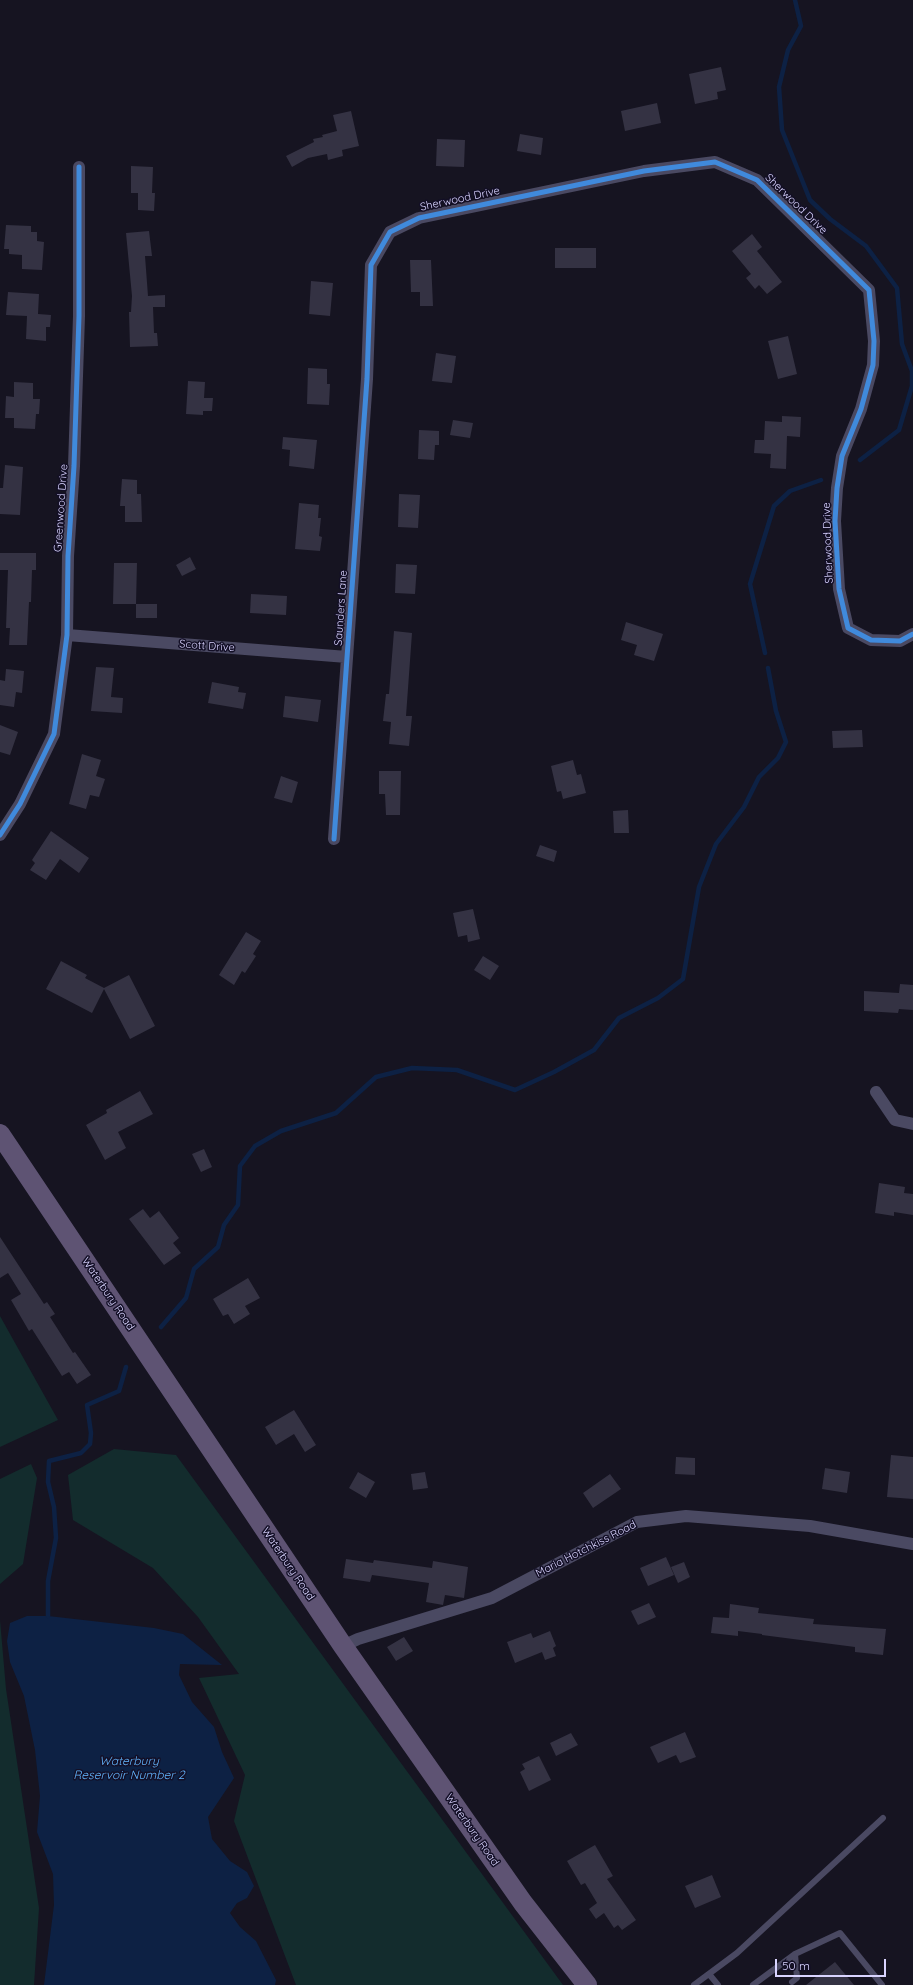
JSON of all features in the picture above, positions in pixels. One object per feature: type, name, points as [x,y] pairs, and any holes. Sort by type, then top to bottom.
[{"type":"main road","name":"Waterbury Road","points":[[0,1134],[343,1646],[523,1903],[587,1985]]},
{"type":"street","name":"Sherwood Drive","points":[[366,379],[371,264],[390,232],[419,218],[644,171],[715,162],[757,180],[869,290],[874,341],[873,365],[861,409],[842,456],[837,488],[835,521],[839,589],[848,628],[871,640],[900,641],[913,634]]},
{"type":"street","name":"Greenwood Drive","points":[[0,835],[20,804],[54,734],[67,636],[68,556],[75,458],[78,361],[80,240],[79,168]]},
{"type":"street","name":"Saunders Lane","points":[[334,840],[366,379]]},
{"type":"street","name":"Scott Drive","points":[[67,636],[347,657]]},
{"type":"street","points":[[876,1092],[895,1120],[913,1124]]},
{"type":"street","name":"Maria Hotchkiss Road","points":[[343,1646],[358,1639],[492,1598],[637,1522],[686,1516],[795,1525],[913,1544]]},
{"type":"lane","points":[[694,1985],[737,1953],[883,1818]]},
{"type":"lane","points":[[753,1985],[795,1954],[840,1933],[882,1985]]},
{"type":"lane","points":[[792,1982],[798,1978],[795,1954]]},
{"type":"lane","points":[[709,1974],[718,1985]]},
{"type":"green space","points":[[0,1316],[58,1420],[0,1447]]},
{"type":"green space","points":[[114,1449],[176,1455],[563,1985],[296,1985],[234,1821],[245,1775],[199,1678],[239,1674],[198,1617],[153,1568],[73,1520],[68,1475]]},
{"type":"green space","points":[[31,1464],[37,1478],[23,1564],[0,1584],[0,1479]]},
{"type":"green space","points":[[0,1620],[6,1689],[39,1908],[34,1985],[0,1985]]},
{"type":"water","name":"Waterbury Reservoir Number 2","points":[[27,1616],[48,1616],[154,1628],[183,1634],[222,1665],[180,1664],[179,1675],[192,1702],[214,1727],[222,1752],[234,1778],[208,1817],[212,1839],[230,1861],[247,1872],[254,1886],[247,1898],[237,1903],[230,1913],[240,1927],[256,1941],[276,1980],[275,1985],[44,1985],[54,1905],[53,1874],[37,1832],[40,1796],[35,1750],[24,1696],[10,1662],[7,1641],[10,1623]]},
{"type":"building","points":[[721,67],[726,90],[717,92],[718,99],[695,104],[689,74]]},
{"type":"building","points":[[657,103],[661,123],[625,131],[621,111]]},
{"type":"building","points":[[351,111],[359,146],[342,150],[343,156],[328,160],[327,154],[308,158],[292,167],[286,156],[314,142],[313,139],[323,137],[322,135],[337,131],[333,115]]},
{"type":"building","points":[[520,134],[543,138],[541,155],[517,151]]},
{"type":"building","points":[[437,139],[465,140],[464,167],[436,166]]},
{"type":"building","points":[[131,166],[153,167],[152,193],[155,193],[154,211],[138,210],[138,193],[131,193]]},
{"type":"building","points":[[6,225],[31,226],[31,232],[37,232],[37,241],[44,242],[42,270],[22,269],[22,255],[9,254],[9,249],[4,249]]},
{"type":"building","points":[[149,231],[152,256],[145,256],[148,296],[165,295],[165,307],[153,307],[154,333],[157,333],[158,346],[130,347],[129,312],[131,312],[132,296],[126,233]]},
{"type":"building","points":[[752,234],[762,247],[757,251],[782,282],[767,294],[759,285],[755,289],[746,278],[751,274],[732,251]]},
{"type":"building","points":[[555,248],[596,248],[596,268],[555,268]]},
{"type":"building","points":[[410,260],[431,260],[433,306],[420,306],[420,292],[411,292]]},
{"type":"building","points":[[311,281],[333,283],[330,316],[309,314]]},
{"type":"building","points":[[8,292],[39,294],[38,314],[51,315],[50,327],[46,327],[46,341],[26,339],[27,316],[6,315]]},
{"type":"building","points":[[788,336],[797,374],[778,379],[768,341]]},
{"type":"building","points":[[436,353],[456,356],[452,383],[432,381]]},
{"type":"building","points":[[308,368],[327,369],[327,384],[330,384],[329,405],[307,404]]},
{"type":"building","points":[[188,381],[205,382],[204,398],[213,398],[212,411],[203,411],[203,415],[186,414]]},
{"type":"building","points":[[14,382],[33,383],[33,399],[40,399],[39,414],[36,414],[35,429],[14,428],[14,418],[5,418],[6,396],[14,397]]},
{"type":"building","points":[[782,416],[801,417],[800,437],[787,436],[786,469],[770,468],[771,454],[754,453],[755,440],[764,440],[765,421],[782,422]]},
{"type":"building","points":[[453,420],[473,423],[470,438],[450,435]]},
{"type":"building","points":[[419,430],[439,431],[439,445],[435,445],[434,460],[418,459]]},
{"type":"building","points":[[283,437],[317,440],[314,469],[289,466],[290,450],[282,449]]},
{"type":"building","points":[[5,465],[23,467],[20,515],[0,514],[0,488],[3,488]]},
{"type":"building","points":[[122,479],[137,480],[137,494],[141,494],[142,522],[125,522],[125,506],[120,506]]},
{"type":"building","points":[[399,494],[420,495],[418,528],[398,527]]},
{"type":"building","points":[[299,503],[319,505],[318,518],[321,518],[319,536],[322,537],[320,551],[295,549]]},
{"type":"building","points":[[0,553],[36,553],[36,570],[32,570],[27,645],[9,645],[10,628],[6,628],[8,570],[0,570]]},
{"type":"building","points":[[190,557],[196,569],[182,576],[176,565]]},
{"type":"building","points":[[114,563],[137,563],[136,604],[113,604]]},
{"type":"building","points":[[396,564],[417,565],[415,594],[395,593]]},
{"type":"building","points":[[251,594],[287,596],[286,615],[250,613]]},
{"type":"building","points":[[136,604],[157,604],[157,618],[136,618]]},
{"type":"building","points":[[626,622],[663,634],[654,661],[634,655],[637,645],[621,640]]},
{"type":"building","points":[[394,631],[412,633],[406,716],[412,716],[409,746],[389,744],[391,722],[383,721],[386,694],[389,694]]},
{"type":"building","points":[[96,667],[114,668],[111,697],[123,698],[122,713],[91,711]]},
{"type":"building","points":[[6,669],[24,671],[22,693],[16,692],[14,707],[0,705],[0,680],[5,681]]},
{"type":"building","points":[[212,682],[239,687],[238,692],[246,693],[243,709],[208,703]]},
{"type":"building","points":[[285,696],[321,700],[318,722],[283,717]]},
{"type":"building","points":[[0,725],[18,732],[10,755],[0,752]]},
{"type":"building","points":[[862,730],[863,747],[833,748],[832,731]]},
{"type":"building","points":[[82,754],[101,760],[96,776],[105,779],[99,797],[90,795],[86,809],[69,804]]},
{"type":"building","points":[[573,760],[577,775],[581,774],[586,793],[563,799],[561,791],[557,792],[551,766]]},
{"type":"building","points":[[379,771],[401,771],[400,815],[386,815],[385,794],[379,794]]},
{"type":"building","points":[[281,776],[298,782],[292,803],[274,798]]},
{"type":"building","points":[[628,810],[629,833],[614,833],[613,811]]},
{"type":"building","points":[[51,831],[89,858],[79,873],[60,859],[46,880],[30,870],[35,863],[32,860]]},
{"type":"building","points":[[540,845],[557,851],[554,862],[536,856]]},
{"type":"building","points":[[473,909],[480,939],[468,942],[467,935],[458,937],[453,913]]},
{"type":"building","points":[[246,932],[261,941],[253,954],[256,956],[245,973],[242,971],[234,985],[219,975]]},
{"type":"building","points":[[483,956],[499,966],[490,980],[474,970]]},
{"type":"building","points":[[61,961],[87,975],[85,978],[104,988],[129,975],[155,1026],[130,1039],[104,989],[92,1013],[46,989]]},
{"type":"building","points":[[900,984],[913,985],[913,1010],[899,1009],[898,1013],[864,1011],[864,991],[899,993]]},
{"type":"building","points":[[140,1091],[153,1114],[118,1132],[126,1148],[105,1160],[86,1125],[107,1113],[106,1110]]},
{"type":"building","points":[[204,1149],[212,1167],[201,1172],[192,1154]]},
{"type":"building","points":[[879,1183],[905,1187],[904,1193],[913,1194],[913,1215],[894,1212],[894,1216],[875,1213]]},
{"type":"building","points":[[143,1209],[150,1218],[159,1211],[179,1238],[173,1243],[181,1253],[164,1265],[129,1219]]},
{"type":"building","points":[[0,1237],[44,1304],[47,1302],[55,1314],[50,1317],[73,1353],[75,1352],[91,1375],[77,1384],[69,1372],[62,1376],[32,1329],[29,1331],[11,1300],[21,1294],[8,1273],[0,1278]]},
{"type":"building","points":[[248,1278],[260,1298],[245,1306],[250,1314],[234,1324],[228,1314],[223,1316],[213,1299]]},
{"type":"building","points":[[294,1410],[316,1445],[305,1452],[294,1434],[276,1445],[265,1427]]},
{"type":"building","points":[[891,1455],[913,1457],[913,1499],[887,1497]]},
{"type":"building","points":[[676,1457],[695,1458],[695,1475],[675,1474]]},
{"type":"building","points":[[825,1468],[850,1472],[847,1493],[822,1489]]},
{"type":"building","points":[[358,1472],[375,1482],[366,1498],[349,1488]]},
{"type":"building","points":[[425,1472],[428,1488],[413,1490],[411,1474]]},
{"type":"building","points":[[610,1474],[621,1489],[593,1508],[583,1493]]},
{"type":"building","points":[[666,1557],[674,1575],[648,1586],[640,1568]]},
{"type":"building","points":[[346,1559],[373,1563],[374,1560],[432,1568],[433,1561],[468,1567],[464,1598],[445,1595],[443,1605],[426,1602],[429,1583],[372,1575],[370,1582],[343,1578]]},
{"type":"building","points":[[684,1562],[690,1577],[678,1583],[671,1567]]},
{"type":"building","points":[[649,1603],[656,1617],[638,1625],[631,1611]]},
{"type":"building","points":[[730,1604],[759,1608],[758,1613],[814,1619],[813,1624],[886,1629],[883,1655],[855,1652],[855,1647],[762,1634],[738,1631],[738,1636],[711,1633],[713,1617],[729,1618]]},
{"type":"building","points":[[550,1631],[556,1646],[553,1648],[556,1656],[545,1660],[542,1652],[515,1663],[507,1642],[531,1633],[533,1638]]},
{"type":"building","points":[[404,1637],[413,1651],[396,1661],[387,1647]]},
{"type":"building","points":[[685,1732],[696,1757],[680,1763],[676,1755],[658,1763],[650,1747]]},
{"type":"building","points":[[571,1733],[578,1745],[556,1756],[550,1743]]},
{"type":"building","points":[[539,1756],[551,1780],[529,1791],[520,1772],[525,1769],[522,1764]]},
{"type":"building","points":[[595,1845],[613,1876],[607,1879],[636,1920],[622,1930],[618,1925],[614,1928],[604,1913],[596,1919],[589,1909],[597,1903],[585,1883],[581,1885],[567,1861]]},
{"type":"building","points":[[712,1875],[721,1897],[695,1908],[685,1886]]},
{"type":"building","points":[[835,1962],[854,1985],[806,1985]]},
{"type":"waterway","points":[[795,0],[801,26],[788,50],[779,87],[782,130],[810,200],[830,219],[866,246],[897,288],[902,344],[912,371],[912,386],[899,430],[860,460]]},
{"type":"waterway","points":[[765,653],[750,584],[774,506],[790,491],[821,480]]},
{"type":"waterway","points":[[161,1327],[186,1298],[194,1269],[218,1247],[224,1225],[238,1205],[240,1166],[255,1146],[281,1131],[336,1113],[376,1077],[412,1068],[457,1070],[515,1090],[554,1072],[594,1050],[619,1018],[658,998],[683,979],[699,887],[716,844],[744,807],[759,777],[778,758],[786,742],[776,711],[768,668]]},
{"type":"waterway","points":[[48,1616],[48,1581],[56,1538],[54,1507],[48,1482],[49,1461],[81,1453],[90,1444],[91,1433],[87,1405],[119,1391],[126,1367]]},
{"type":"cycle path","points":[[334,839],[367,379],[371,265],[390,232],[419,218],[644,171],[715,162],[757,180],[869,290],[874,341],[873,365],[861,409],[842,456],[837,488],[835,521],[839,589],[848,628],[871,640],[900,641],[913,634]]},
{"type":"cycle path","points":[[0,835],[20,804],[54,734],[67,635],[68,556],[74,466],[79,316],[79,167]]}]
